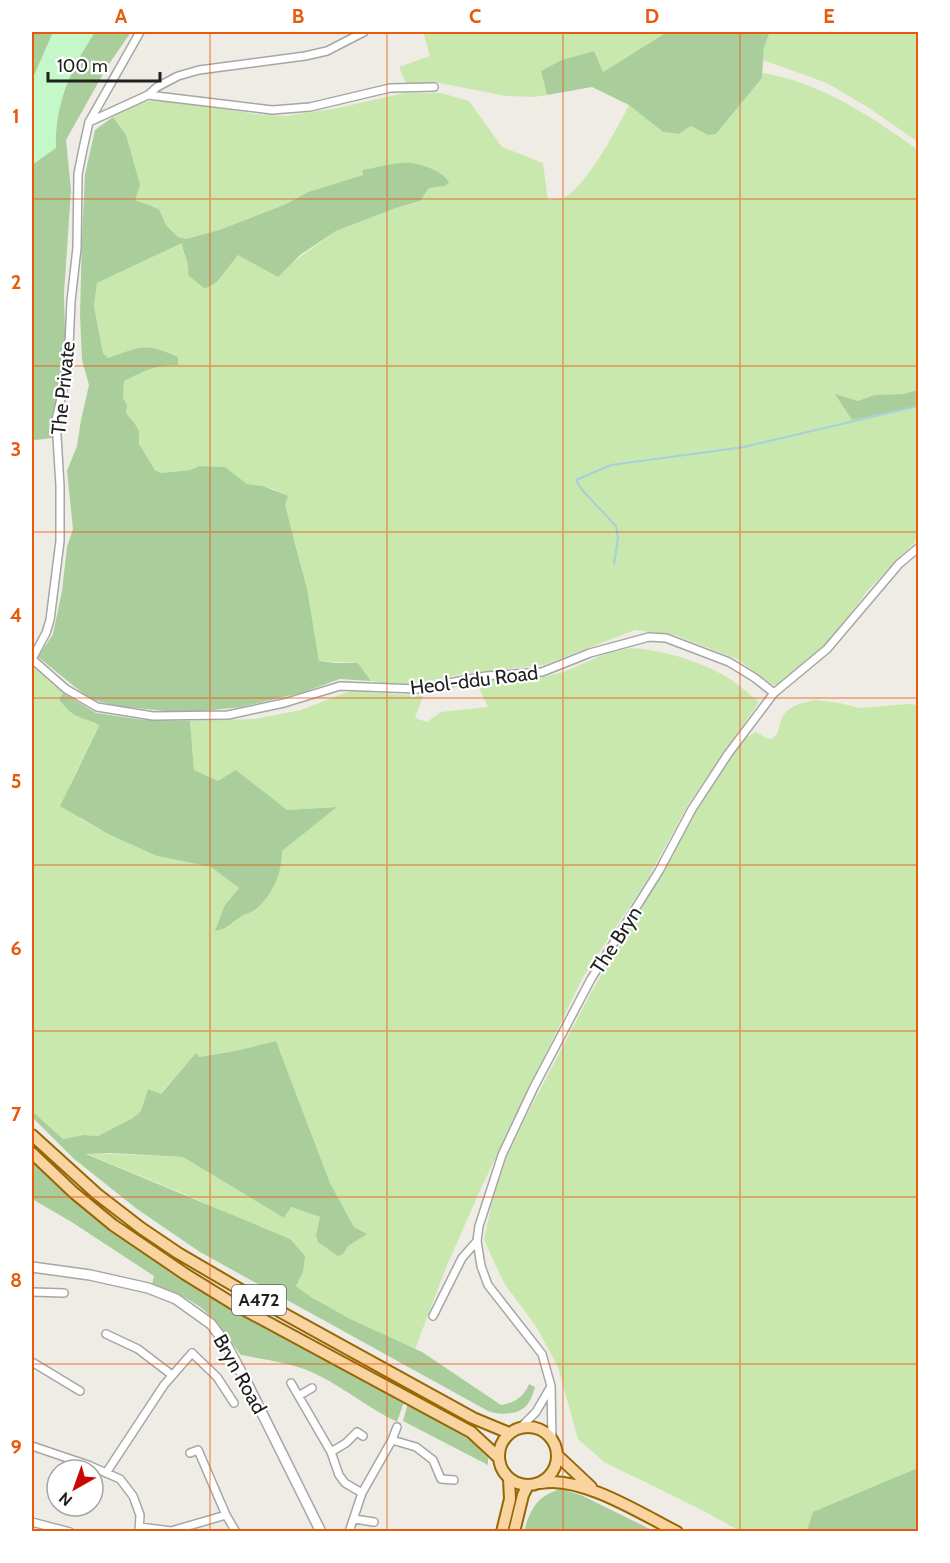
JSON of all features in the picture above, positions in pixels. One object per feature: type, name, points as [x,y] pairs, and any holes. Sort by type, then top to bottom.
[{"type":"main road","name":"A472","points":[[32,1135],[97,1194],[178,1253],[473,1418],[509,1433]]},
{"type":"main road","name":"A472","points":[[32,1154],[73,1192],[150,1252],[242,1308],[471,1432],[498,1457]]},
{"type":"main road","points":[[598,1493],[558,1456],[552,1438],[538,1428],[521,1427],[509,1433],[503,1440],[498,1457],[504,1473],[518,1484],[554,1480],[566,1482],[598,1493],[677,1532]]},
{"type":"main road","points":[[514,1532],[523,1495],[533,1484],[552,1473],[558,1456]]},
{"type":"main road","points":[[502,1532],[510,1498],[509,1479]]},
{"type":"street","name":"The Private","points":[[32,659],[46,633],[50,620],[60,541],[60,486],[56,420],[68,368],[71,302],[77,248],[78,174],[89,122],[140,32]]},
{"type":"street","points":[[89,122],[148,95],[157,87],[178,76],[199,70],[327,51],[365,32]]},
{"type":"street","points":[[148,95],[272,110],[310,107],[390,88],[434,87]]},
{"type":"street","name":"The Bryn","points":[[552,1438],[551,1386],[542,1354],[488,1285],[481,1266],[477,1241],[484,1206],[502,1155],[534,1087],[591,979],[659,871],[692,809],[728,754],[774,693],[827,649],[899,564],[918,548]]},
{"type":"street","name":"Heol-ddu Road","points":[[32,659],[66,689],[97,707],[153,716],[228,715],[284,703],[340,686],[417,689],[486,676],[542,672],[590,653],[649,637],[666,638],[729,662],[774,693]]},
{"type":"street","points":[[433,1316],[462,1258],[477,1241]]},
{"type":"street","name":"Bryn Road","points":[[32,1267],[90,1275],[148,1288],[176,1299],[211,1324],[232,1354],[321,1532]]},
{"type":"street","points":[[32,1292],[64,1293]]},
{"type":"street","points":[[106,1334],[138,1349],[172,1375]]},
{"type":"street","points":[[106,1473],[172,1375],[192,1353],[217,1377],[234,1403]]},
{"type":"street","points":[[32,1362],[80,1391]]},
{"type":"street","points":[[291,1383],[331,1452],[339,1475],[345,1483],[362,1493]]},
{"type":"street","points":[[521,1427],[536,1412],[551,1386]]},
{"type":"street","points":[[300,1395],[312,1388]]},
{"type":"street","points":[[349,1532],[362,1493],[397,1427]]},
{"type":"street","points":[[331,1452],[346,1443],[357,1432],[363,1436]]},
{"type":"street","points":[[392,1440],[416,1447],[433,1460],[441,1479],[454,1480]]},
{"type":"street","points":[[32,1446],[88,1465],[120,1479],[133,1496],[140,1515],[139,1529],[171,1531],[226,1515]]},
{"type":"street","points":[[190,1453],[198,1450],[226,1515],[236,1532]]},
{"type":"street","points":[[354,1519],[374,1522]]},
{"type":"street","points":[[32,1522],[70,1532]]},
{"type":"green space","points":[[32,32],[60,32],[32,87]]},
{"type":"green space","points":[[53,32],[95,32],[66,87],[58,116],[56,148],[32,165],[32,80]]},
{"type":"green space","points":[[69,32],[131,32],[107,67],[66,140],[71,190],[64,294],[66,367],[52,438],[36,440],[32,439],[32,137]]},
{"type":"green space","points":[[423,32],[667,32],[603,72],[600,68],[541,71],[547,95],[534,97],[506,96],[434,82],[406,84],[399,67],[430,56]]},
{"type":"green space","points":[[667,32],[770,32],[764,47],[762,78],[716,134],[708,135],[691,126],[679,134],[663,132],[629,105],[592,87],[547,95],[541,71],[562,60],[594,51],[603,72]]},
{"type":"green space","points":[[770,32],[918,32],[918,142],[869,108],[827,83],[763,60],[764,47]]},
{"type":"green space","points":[[763,73],[805,84],[845,102],[918,150],[918,390],[903,394],[874,395],[858,401],[836,395],[872,417],[918,406],[918,539],[869,589],[827,644],[779,685],[772,685],[737,659],[675,635],[635,630],[544,665],[462,674],[416,684],[397,685],[371,681],[358,663],[319,661],[299,557],[287,516],[276,490],[247,484],[224,467],[199,466],[190,470],[161,473],[155,470],[139,444],[139,431],[126,413],[123,398],[124,381],[156,367],[178,365],[178,357],[158,349],[143,347],[108,358],[103,353],[94,306],[97,283],[182,243],[190,267],[205,289],[217,282],[238,255],[289,265],[336,231],[396,208],[419,202],[429,188],[444,186],[362,170],[363,175],[308,192],[286,204],[219,230],[186,239],[178,237],[166,225],[159,209],[134,200],[131,157],[126,135],[113,117],[126,109],[148,101],[176,101],[256,114],[286,116],[338,108],[404,93],[441,93],[469,101],[502,147],[543,163],[548,200],[563,198],[581,183],[600,156],[629,105],[663,132],[679,134],[691,126],[708,135],[716,134],[762,78]]},
{"type":"green space","points":[[113,117],[126,135],[140,185],[135,200],[159,209],[166,225],[178,237],[186,239],[219,230],[286,204],[308,192],[363,175],[362,170],[411,163],[438,172],[449,183],[429,188],[420,201],[336,231],[300,255],[278,277],[238,255],[217,282],[205,289],[188,275],[182,243],[97,283],[94,306],[103,353],[108,358],[143,347],[158,349],[178,357],[178,365],[156,367],[124,381],[123,398],[127,405],[126,413],[139,431],[139,444],[155,470],[161,473],[190,470],[199,466],[225,467],[247,484],[263,486],[288,496],[285,505],[307,589],[319,661],[358,663],[371,681],[340,679],[301,693],[241,707],[203,711],[165,711],[117,706],[90,699],[38,657],[53,634],[62,591],[67,547],[73,529],[67,471],[77,446],[89,385],[82,360],[80,315],[85,174],[95,130]]},
{"type":"green space","points":[[918,390],[918,406],[852,420],[835,394],[858,401],[874,395],[903,394]]},
{"type":"green space","points":[[631,648],[667,654],[703,665],[729,679],[759,702],[689,803],[647,880],[583,977],[483,1184],[447,1265],[415,1349],[339,1313],[296,1286],[303,1272],[249,1223],[85,1153],[183,1157],[284,1218],[291,1207],[320,1217],[316,1235],[348,1246],[366,1234],[354,1227],[330,1183],[276,1041],[198,1057],[197,1053],[160,1094],[148,1089],[141,1112],[98,1136],[84,1135],[63,1139],[32,1111],[32,666],[63,693],[59,700],[77,716],[86,718],[99,726],[70,784],[81,819],[157,856],[211,867],[239,888],[225,905],[227,928],[255,909],[268,895],[282,851],[336,807],[287,810],[241,774],[218,781],[194,770],[190,721],[255,719],[301,710],[350,691],[423,696],[415,718],[427,722],[441,712],[488,707],[476,682],[542,677],[564,672],[607,653]]},
{"type":"green space","points":[[63,693],[96,713],[144,720],[190,721],[194,770],[218,781],[236,770],[287,810],[337,807],[282,851],[275,883],[262,903],[226,927],[215,931],[225,905],[239,888],[211,867],[157,856],[108,834],[60,806],[99,726],[73,714],[59,700]]},
{"type":"green space","points":[[815,700],[859,708],[918,705],[918,1531],[814,1513],[807,1531],[740,1531],[604,1462],[578,1439],[558,1367],[537,1328],[504,1283],[484,1240],[491,1206],[507,1156],[593,989],[648,897],[687,825],[743,739],[756,732],[772,739],[788,710],[796,705]]},
{"type":"green space","points":[[276,1041],[330,1183],[354,1227],[367,1234],[348,1246],[343,1254],[338,1256],[318,1242],[316,1235],[320,1217],[291,1207],[284,1218],[183,1157],[86,1154],[290,1239],[305,1256],[303,1272],[296,1286],[350,1319],[422,1352],[501,1405],[518,1399],[529,1384],[535,1387],[530,1400],[521,1410],[504,1414],[488,1411],[200,1252],[137,1209],[73,1158],[32,1117],[32,1111],[63,1139],[84,1135],[98,1136],[133,1118],[141,1111],[148,1089],[161,1094],[196,1053],[199,1057]]},
{"type":"green space","points":[[32,1161],[100,1221],[175,1275],[404,1402],[397,1422],[309,1371],[285,1363],[241,1355],[204,1310],[183,1296],[152,1284],[154,1276],[32,1199]]},
{"type":"green space","points":[[408,1403],[470,1440],[488,1458],[488,1465],[403,1421]]},
{"type":"green space","points":[[918,1468],[918,1531],[807,1531],[813,1512]]},
{"type":"green space","points":[[561,1489],[581,1495],[654,1531],[524,1531],[536,1504],[546,1495]]},
{"type":"waterway","points":[[614,564],[618,538],[616,526],[582,490],[576,480],[611,465],[744,447],[918,406]]}]
